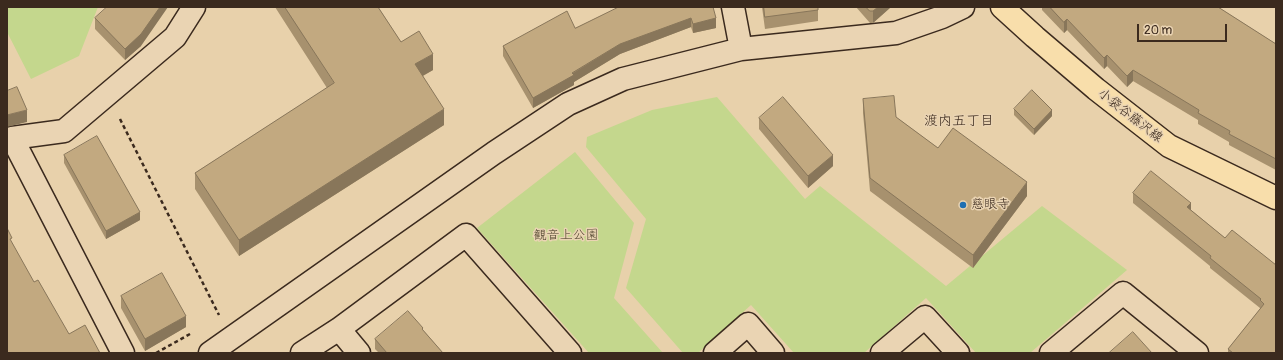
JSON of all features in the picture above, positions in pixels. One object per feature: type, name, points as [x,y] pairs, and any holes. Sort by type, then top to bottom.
[{"type":"main road","name":"小袋谷藤沢線","points":[[1002,7],[1096,89],[1169,146],[1276,198]]},
{"type":"street","points":[[123,353],[9,140],[64,131],[175,37],[194,7]]},
{"type":"street","points":[[733,7],[741,49]]},
{"type":"street","points":[[210,353],[494,153],[568,104],[623,79],[741,49],[896,33],[942,17],[963,7]]},
{"type":"street","points":[[302,353],[339,329],[466,235],[570,353]]},
{"type":"street","points":[[1051,353],[1123,293],[1197,353]]},
{"type":"street","points":[[882,353],[925,317],[958,353]]},
{"type":"street","points":[[716,353],[748,324],[774,353]]},
{"type":"street","points":[[339,329],[359,353]]},
{"type":"path","points":[[108,95],[220,317]]},
{"type":"path","points":[[156,353],[194,332]]},
{"type":"green space","points":[[7,7],[98,7],[79,56],[31,79],[7,32]]},
{"type":"green space","points":[[717,97],[805,199],[820,186],[946,286],[1042,206],[1127,270],[1030,353],[976,353],[926,298],[864,353],[794,353],[751,305],[698,353],[683,353],[626,288],[646,219],[586,147],[587,137],[652,110]]},
{"type":"green space","name":"観音上公園","points":[[575,152],[634,223],[614,298],[663,353],[589,353],[477,228]]},
{"type":"building","points":[[107,7],[160,7],[141,34],[125,49],[95,18]]},
{"type":"building","points":[[285,7],[378,7],[401,42],[419,31],[433,54],[415,64],[444,109],[239,240],[195,173],[334,83]]},
{"type":"building","points":[[619,7],[713,7],[716,18],[693,24],[691,18],[620,44],[572,73],[574,75],[533,98],[503,46],[567,11],[575,28]]},
{"type":"building","points":[[764,7],[818,7],[818,10],[765,17]]},
{"type":"building","points":[[866,7],[878,7],[873,11],[870,11]]},
{"type":"building","points":[[1050,7],[1218,7],[1276,44],[1276,159],[1229,134],[1230,131],[1198,113],[1199,110],[1133,70],[1127,76],[1107,55],[1104,58],[1067,19],[1064,22]]},
{"type":"building","points":[[17,87],[27,110],[7,115],[7,91]]},
{"type":"building","points":[[1032,90],[1052,110],[1034,129],[1014,109]]},
{"type":"building","points":[[894,96],[896,117],[938,148],[953,128],[1027,182],[973,255],[870,178],[863,99]]},
{"type":"building","points":[[783,97],[833,155],[808,176],[759,118]]},
{"type":"building","points":[[97,136],[140,212],[106,231],[64,155]]},
{"type":"building","points":[[1151,171],[1191,203],[1187,207],[1225,238],[1232,230],[1276,265],[1276,353],[1233,353],[1228,349],[1264,304],[1260,300],[1261,299],[1210,258],[1211,256],[1133,193]]},
{"type":"building","points":[[7,228],[12,238],[10,239],[34,282],[38,280],[69,334],[85,325],[100,353],[7,353]]},
{"type":"building","points":[[162,273],[186,316],[145,339],[121,296]]},
{"type":"building","points":[[408,311],[443,353],[387,353],[375,339]]},
{"type":"building","points":[[1133,332],[1152,353],[1109,353]]},
{"type":"place","name":"慈眼寺","points":[[963,205]]},
{"type":"district","name":"渡内五丁目","points":[[959,121]]}]
